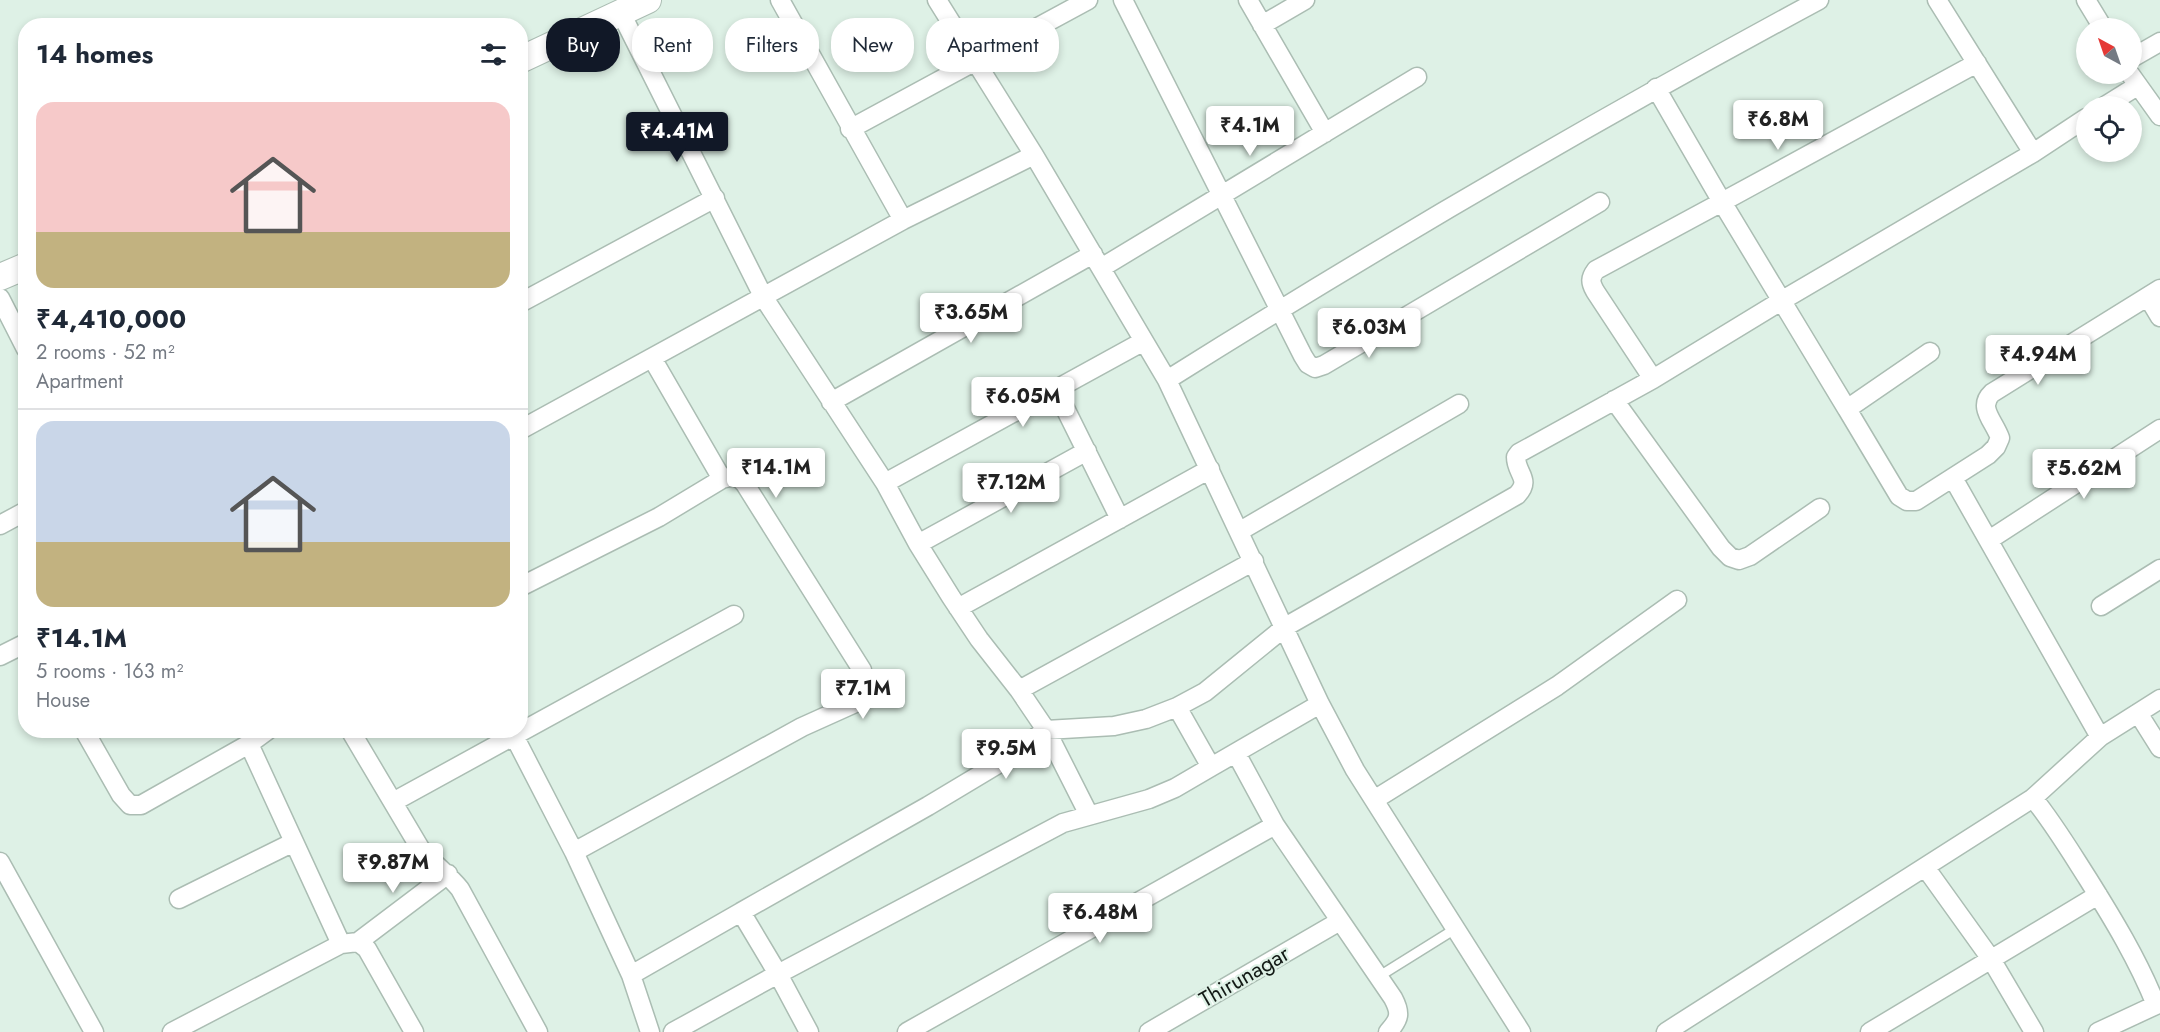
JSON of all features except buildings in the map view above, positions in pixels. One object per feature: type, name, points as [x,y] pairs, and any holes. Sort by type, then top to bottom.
[{"type":"main road","points":[[528,56],[648,0]]},
{"type":"main road","points":[[0,277],[18,269]]},
{"type":"street","points":[[780,0],[850,129],[903,220]]},
{"type":"street","points":[[937,0],[948,18]]},
{"type":"street","points":[[1055,18],[1088,0]]},
{"type":"street","points":[[1123,0],[1303,356],[1308,364],[1315,368],[1324,365],[1600,202]]},
{"type":"street","points":[[1248,0],[1325,133]]},
{"type":"street","points":[[1262,25],[1305,0]]},
{"type":"street","points":[[1167,380],[1280,308],[1793,6],[1819,0]]},
{"type":"street","points":[[1937,0],[2033,153]]},
{"type":"street","points":[[2086,0],[2097,18]]},
{"type":"street","points":[[621,13],[764,298],[885,483],[918,544],[958,608],[1046,730],[1089,815]]},
{"type":"street","points":[[2142,52],[2160,42]]},
{"type":"street","points":[[1653,379],[1595,291],[1591,277],[1596,270],[1977,63]]},
{"type":"street","points":[[850,129],[955,72]]},
{"type":"street","points":[[982,72],[1034,155],[1167,380],[1320,704],[1355,770],[1521,1032]]},
{"type":"street","points":[[831,402],[1222,195],[1417,78]]},
{"type":"street","points":[[2116,96],[2130,84]]},
{"type":"street","points":[[2137,84],[2160,116]]},
{"type":"street","points":[[1656,88],[1899,496],[1907,501],[1916,501],[1988,455],[1996,447],[2000,438],[1985,406],[1986,399],[1992,393],[2154,293],[2160,317]]},
{"type":"street","points":[[631,975],[937,800],[1003,761],[1046,730],[1114,726],[1146,719],[1177,707],[1205,692],[1285,627],[1517,495],[1523,488],[1524,479],[1516,464],[1516,457],[1520,453],[1653,379],[2033,153],[2076,125]]},
{"type":"street","points":[[528,426],[903,220],[1034,155]]},
{"type":"street","points":[[528,299],[715,198]]},
{"type":"street","points":[[0,298],[18,333]]},
{"type":"street","points":[[885,483],[1144,342]]},
{"type":"street","points":[[1847,409],[1930,352]]},
{"type":"street","points":[[652,358],[722,479]]},
{"type":"street","points":[[1056,390],[1120,519]]},
{"type":"street","points":[[1614,400],[1721,548],[1730,557],[1739,560],[1750,556],[1820,508]]},
{"type":"street","points":[[1240,531],[1458,404]]},
{"type":"street","points":[[1989,540],[2160,429]]},
{"type":"street","points":[[918,544],[1087,452]]},
{"type":"street","points":[[958,608],[1210,469]]},
{"type":"street","points":[[528,583],[659,517],[722,479],[733,476],[741,478],[862,670],[862,700],[802,727],[574,852]]},
{"type":"street","points":[[1953,478],[2100,737]]},
{"type":"street","points":[[0,525],[18,515]]},
{"type":"street","points":[[1019,690],[1254,561]]},
{"type":"street","points":[[2101,606],[2160,569]]},
{"type":"street","points":[[1374,800],[1557,686],[1677,600]]},
{"type":"street","points":[[528,725],[734,615]]},
{"type":"street","points":[[0,656],[18,647]]},
{"type":"street","points":[[1665,1032],[2033,798],[2100,737],[2160,699]]},
{"type":"street","points":[[673,1032],[1064,823],[1149,799],[1175,788],[1320,704]]},
{"type":"street","points":[[1177,707],[1211,767]]},
{"type":"street","points":[[2138,713],[2160,748]]},
{"type":"street","points":[[89,738],[130,805],[141,805],[257,738]]},
{"type":"street","points":[[355,738],[420,848],[428,858],[448,874],[476,914],[538,1032]]},
{"type":"street","points":[[393,802],[505,738]]},
{"type":"street","points":[[514,738],[574,852],[631,975],[650,1032]]},
{"type":"street","points":[[249,744],[294,842],[350,943],[367,949],[407,1030]]},
{"type":"street","points":[[1236,753],[1275,825],[1399,1010],[1398,1021],[1388,1032]]},
{"type":"street","points":[[2033,798],[2051,821],[2098,895],[2133,954],[2158,1004],[2098,1032]]},
{"type":"street","points":[[907,1032],[1275,825]]},
{"type":"street","points":[[179,899],[294,842]]},
{"type":"street","points":[[0,862],[93,1032]]},
{"type":"street","points":[[1925,867],[1991,959],[2034,1032]]},
{"type":"street","points":[[172,1032],[350,943],[448,874]]},
{"type":"street","points":[[1870,1032],[2098,895]]},
{"type":"street","points":[[741,912],[809,1032]]},
{"type":"street","name":"Thirunagar","points":[[1149,1032],[1340,921]]},
{"type":"lane","points":[[1378,977],[1455,929]]}]
